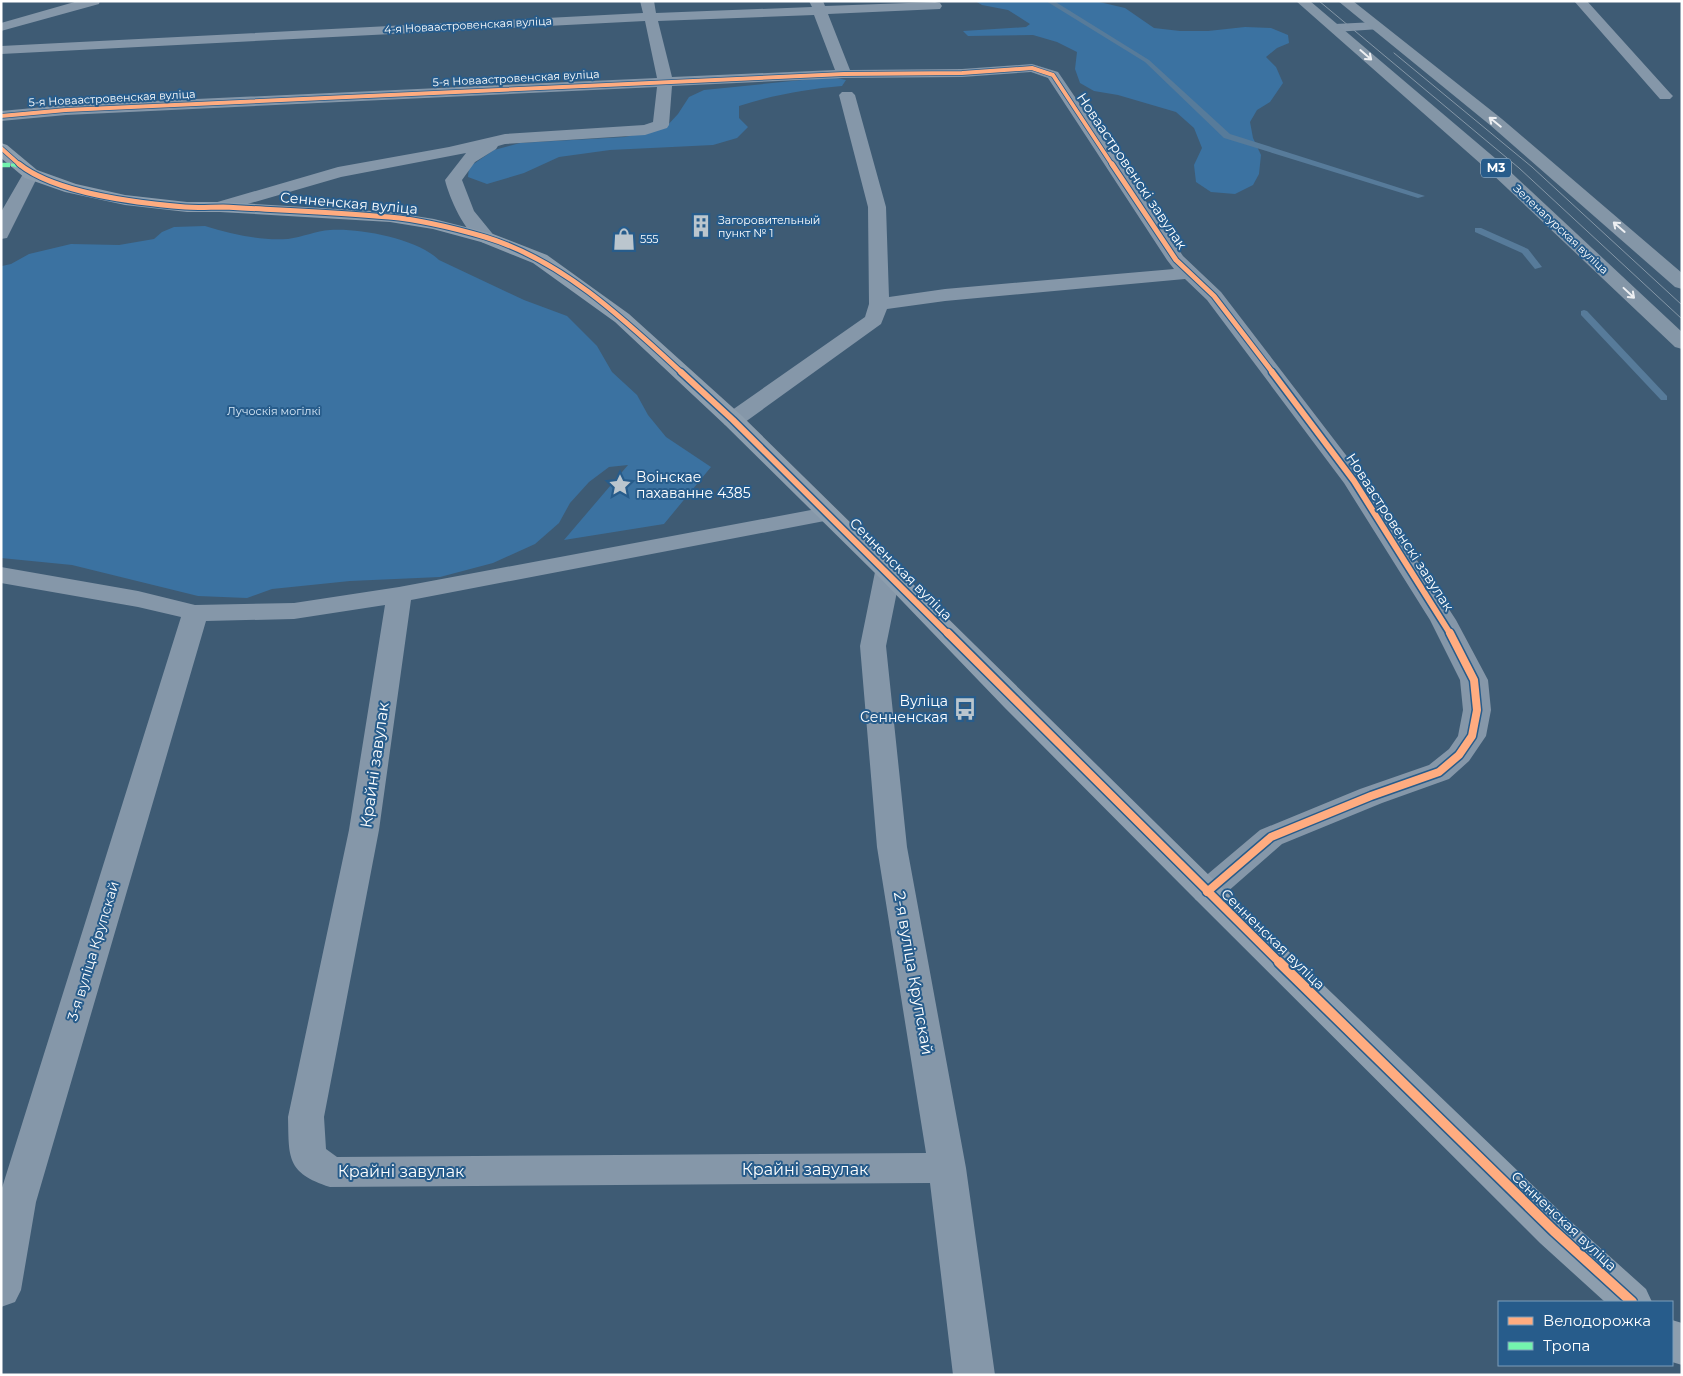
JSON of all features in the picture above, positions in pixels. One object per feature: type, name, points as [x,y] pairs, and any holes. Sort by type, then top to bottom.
[{"type":"main road","name":"Зеленагурская вуліца","points":[[1302,1],[1496,168],[1682,343]]},
{"type":"main road","name":"М3","points":[[1344,1],[1542,161],[1682,282]]},
{"type":"street","points":[[1,27],[94,1]]},
{"type":"street","points":[[1580,1],[1665,96]]},
{"type":"street","points":[[818,5],[844,74]]},
{"type":"street","name":"4-я Новаастровенская вуліца","points":[[1,50],[648,9],[818,5],[935,6]]},
{"type":"street","points":[[220,207],[338,172],[449,152],[505,139],[645,130],[661,125],[665,82],[648,9]]},
{"type":"street","points":[[1335,28],[1374,26]]},
{"type":"street","name":"5-я Новаастровенская вуліца","points":[[1,116],[66,110],[665,82],[844,74],[962,73],[1032,68]]},
{"type":"street","name":"Новаастровенскі завулак","points":[[1032,68],[1053,75],[1176,260],[1214,296],[1354,481],[1443,620],[1474,680],[1477,710],[1472,736],[1459,755],[1439,772],[1372,796],[1271,837],[1207,892]]},
{"type":"street","points":[[733,420],[874,320],[879,304],[878,207],[847,95]]},
{"type":"street","points":[[487,238],[463,209],[453,180],[469,158],[505,139]]},
{"type":"street","name":"Сенненская вуліца","points":[[1,148],[31,174],[71,188],[125,200],[187,207],[220,207],[390,217],[434,224],[487,238],[540,259],[622,318],[733,420],[888,572],[1014,701],[1207,892],[1554,1231],[1631,1301]]},
{"type":"street","points":[[1,234],[11,210],[31,174]]},
{"type":"street","points":[[879,304],[945,295],[1189,272]]},
{"type":"street","points":[[1,575],[138,599],[196,613],[294,611],[398,595],[827,514]]},
{"type":"street","name":"2-я вуліца Крупскай","points":[[888,572],[873,646],[891,838],[947,1168],[974,1375]]},
{"type":"street","name":"Крайні завулак","points":[[398,595],[364,830],[306,1117],[308,1156],[330,1172],[947,1168]]},
{"type":"street","name":"3-я вуліца Крупскай","points":[[1,1290],[17,1202],[196,613]]},
{"type":"green space","points":[[975,1],[1095,1],[1125,8],[1154,28],[1180,31],[1208,31],[1245,27],[1271,28],[1288,35],[1289,43],[1277,48],[1266,57],[1276,67],[1283,83],[1270,102],[1257,110],[1250,122],[1253,138],[1261,155],[1259,174],[1253,185],[1235,194],[1211,192],[1196,182],[1194,165],[1202,148],[1194,128],[1176,112],[1118,95],[1094,91],[1080,83],[1075,69],[1077,52],[1057,42],[1033,35],[968,36],[963,31],[1026,27],[1030,24],[1008,10],[982,5]]},
{"type":"green space","points":[[832,77],[846,80],[842,86],[790,93],[739,106],[739,118],[748,127],[737,138],[713,145],[610,150],[559,157],[524,173],[487,184],[468,177],[469,167],[494,150],[520,143],[625,137],[665,128],[678,114],[689,97],[704,90]]},
{"type":"green space","name":"Лучоскія могілкі","points":[[205,226],[235,234],[267,239],[288,239],[330,230],[357,231],[388,236],[417,246],[439,260],[524,300],[567,316],[597,346],[612,372],[637,395],[648,415],[666,437],[711,467],[664,524],[564,540],[628,465],[609,467],[589,482],[570,503],[559,523],[535,544],[493,563],[440,577],[350,581],[272,589],[247,598],[198,596],[72,565],[1,558],[2,266],[11,264],[29,254],[71,244],[119,245],[154,239],[162,232],[174,227]]},
{"type":"waterway","points":[[1049,1],[1147,61],[1227,136],[1421,196]]},
{"type":"waterway","points":[[1478,230],[1525,251],[1538,267]]},
{"type":"waterway","points":[[1584,313],[1664,398]]},
{"type":"tram line","points":[[1319,1],[1519,168],[1682,319]]},
{"type":"tram line","points":[[1394,53],[1532,167],[1682,305]]},
{"type":"marked path","points":[[1,165],[20,165]]},
{"type":"cycle path","points":[[1,116],[66,110],[844,74],[962,73],[1032,68],[1053,75],[1176,260],[1214,296],[1354,481],[1443,620],[1474,680],[1477,710],[1472,736],[1459,755],[1439,772],[1371,796],[1271,837],[1207,892]]},
{"type":"cycle path","points":[[1,148],[31,174],[71,188],[125,200],[187,207],[220,207],[390,217],[434,224],[487,238],[540,259],[622,318],[733,420],[888,572],[1014,701],[1207,892],[1554,1231],[1631,1301]]},
{"type":"place","name":"Загоровительный пункт № 1","points":[[701,226]]},
{"type":"place","name":"555","points":[[624,239]]},
{"type":"place","name":"Воінскае пахаванне 4385","points":[[620,485]]},
{"type":"place","name":"Вуліца Сенненская","points":[[965,709]]}]
